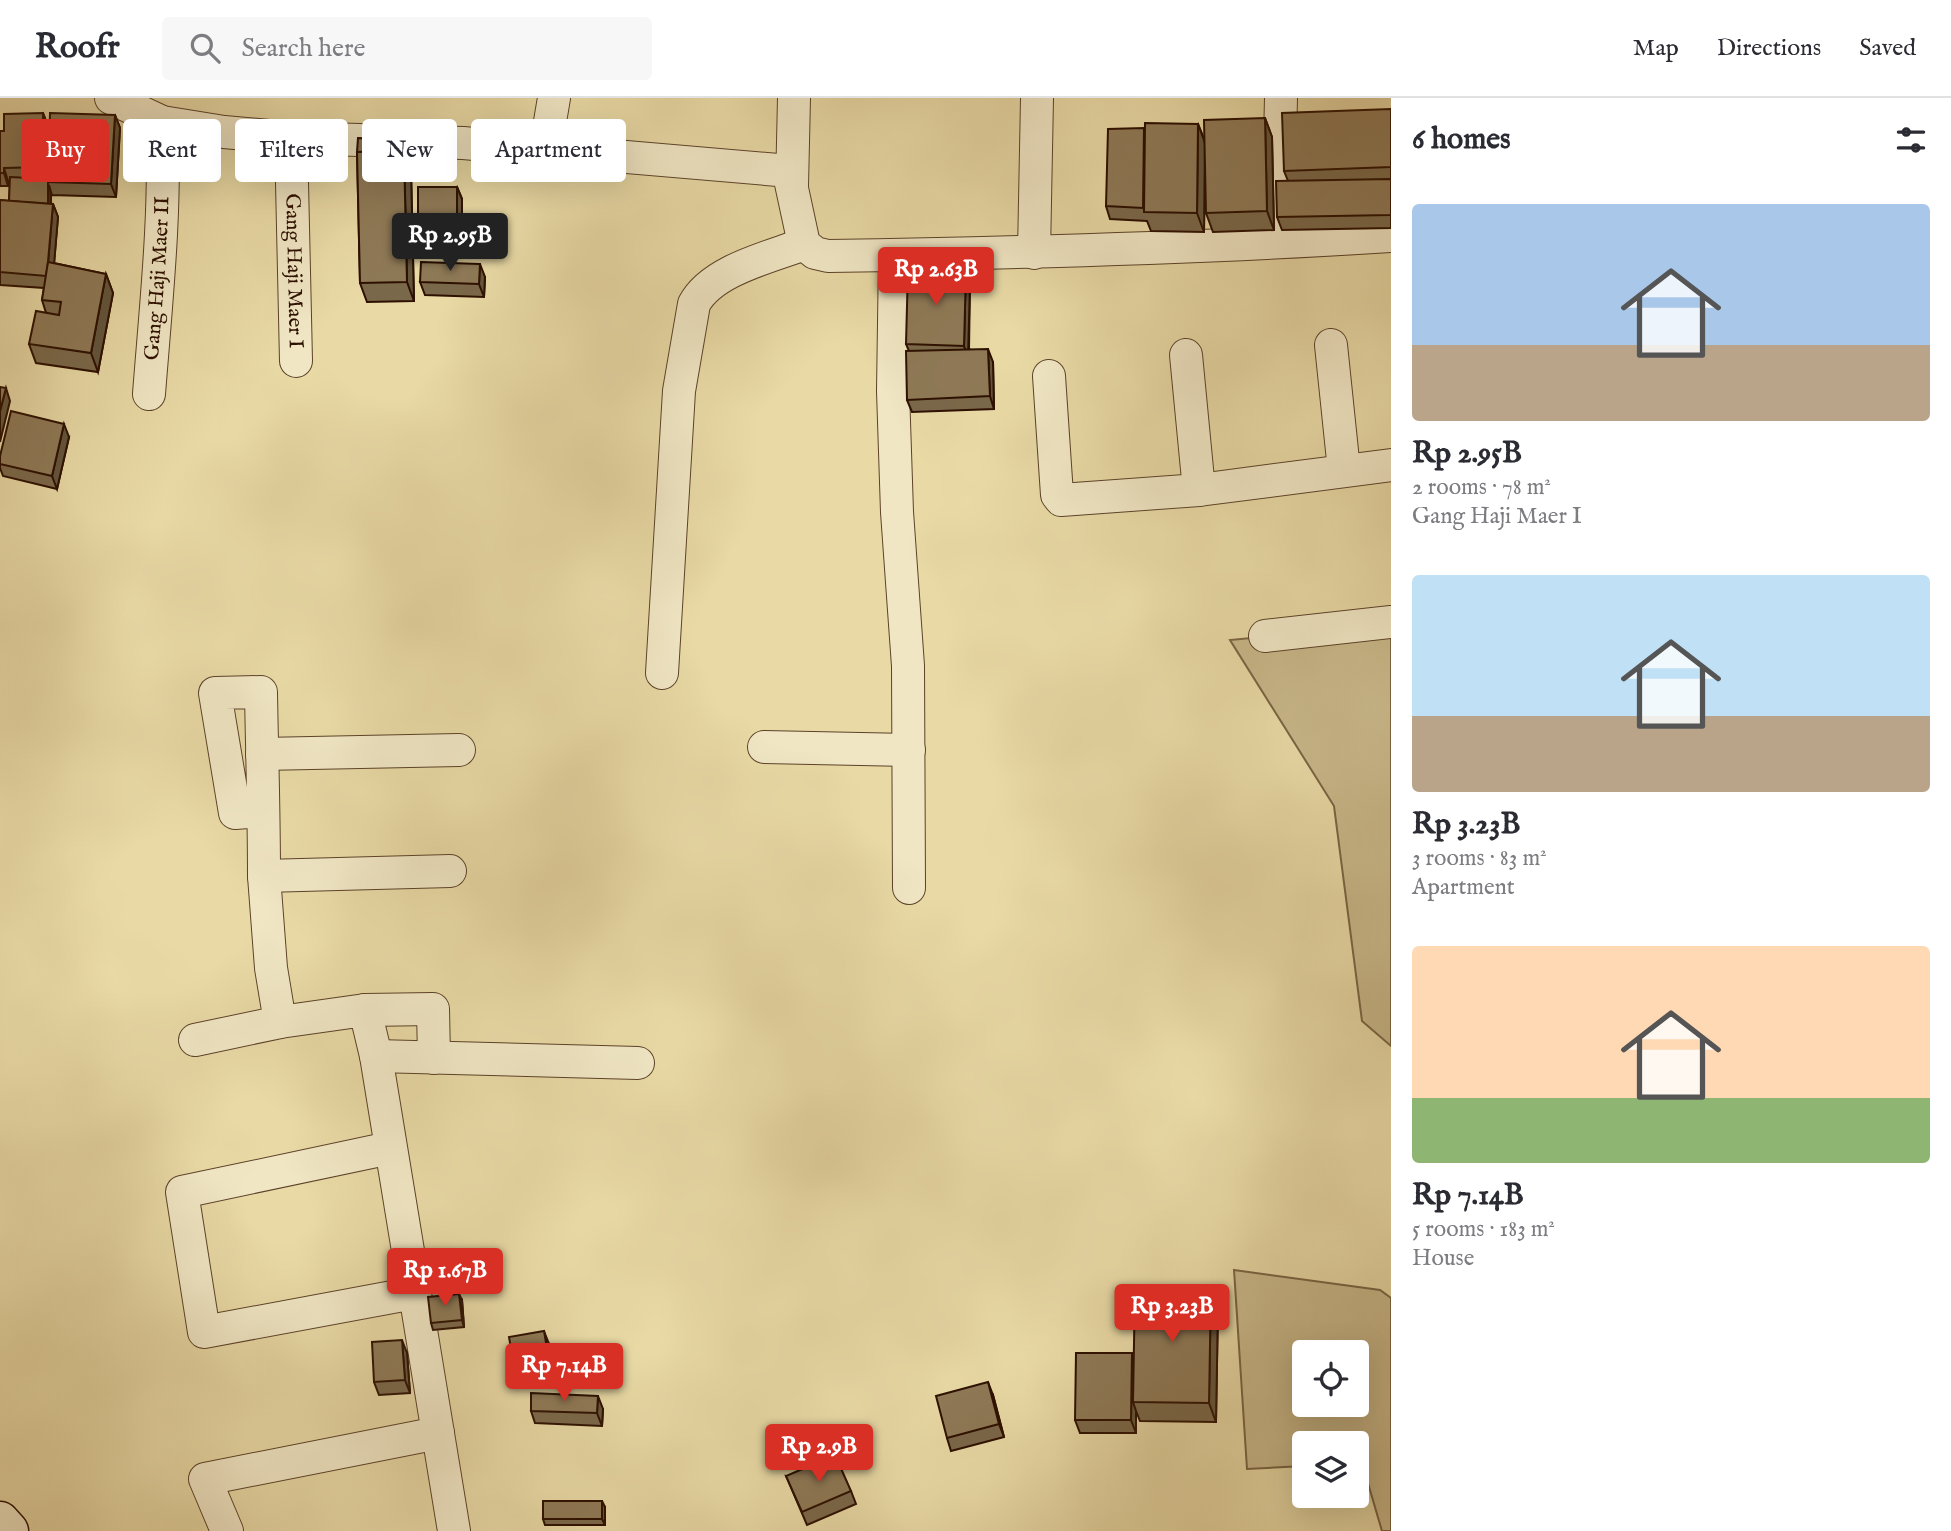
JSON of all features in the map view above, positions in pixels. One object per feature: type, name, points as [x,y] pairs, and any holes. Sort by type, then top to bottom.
[{"type":"main road","points":[[0,1521],[9,1531]]},
{"type":"street","points":[[111,98],[156,119]]},
{"type":"street","points":[[550,119],[554,98]]},
{"type":"street","points":[[792,186],[794,98]]},
{"type":"street","points":[[1034,253],[1037,98]]},
{"type":"street","points":[[1277,243],[1281,98]]},
{"type":"street","points":[[348,140],[471,144]]},
{"type":"street","points":[[626,158],[784,172],[792,186],[804,244],[809,250],[828,256],[1034,253],[1391,236]]},
{"type":"street","name":"Gang Haji Maer II","points":[[149,394],[164,182]]},
{"type":"street","name":"Gang Haji Maer I","points":[[292,182],[296,361]]},
{"type":"street","points":[[662,673],[679,391],[694,304],[699,294],[729,273],[804,244]]},
{"type":"street","points":[[895,255],[892,391],[908,666],[909,888]]},
{"type":"street","points":[[1331,345],[1344,470]]},
{"type":"street","points":[[1186,355],[1199,490]]},
{"type":"street","points":[[1049,376],[1057,495],[1061,500],[1199,490],[1391,465]]},
{"type":"street","points":[[1265,635],[1391,622]]},
{"type":"street","points":[[263,811],[235,813],[215,693],[261,692],[263,811],[264,876],[271,968],[280,1022]]},
{"type":"street","points":[[764,747],[909,750]]},
{"type":"street","points":[[262,754],[459,750]]},
{"type":"street","points":[[264,876],[450,871]]},
{"type":"street","points":[[195,1040],[280,1022],[365,1010],[433,1009],[434,1058]]},
{"type":"street","points":[[365,1010],[376,1056],[454,1531]]},
{"type":"street","points":[[376,1056],[638,1063]]},
{"type":"street","points":[[390,1148],[182,1192],[204,1332],[414,1293]]},
{"type":"street","points":[[228,1531],[205,1479],[438,1433]]},
{"type":"shaded area","points":[[1391,625],[1391,1046],[1362,1021],[1334,806],[1230,640]]},
{"type":"shaded area","points":[[1234,1270],[1380,1290],[1391,1298],[1391,1531],[1382,1531],[1369,1487],[1369,1431],[1292,1431],[1292,1467],[1247,1469]]},
{"type":"building","points":[[1391,109],[1391,167],[1284,171],[1282,113]]},
{"type":"building","points":[[43,113],[43,119],[21,119],[21,168],[4,168],[4,173],[0,173],[0,131],[4,131],[4,114]]},
{"type":"building","points":[[50,113],[115,115],[111,184],[48,182],[109,182],[109,119],[50,119]]},
{"type":"building","points":[[1265,118],[1267,211],[1206,213],[1204,120]]},
{"type":"building","points":[[1145,123],[1198,124],[1197,213],[1144,212]]},
{"type":"building","points":[[1144,128],[1143,208],[1106,206],[1108,129]]},
{"type":"building","points":[[358,138],[362,138],[362,152],[357,152]]},
{"type":"building","points":[[357,152],[362,152],[362,182],[405,182],[407,282],[360,283]]},
{"type":"building","points":[[10,177],[21,178],[21,182],[48,182],[48,204],[9,201]]},
{"type":"building","points":[[1391,179],[1391,215],[1277,217],[1276,181]]},
{"type":"building","points":[[418,187],[457,187],[457,243],[418,243]]},
{"type":"building","points":[[0,200],[53,204],[46,276],[0,272]]},
{"type":"building","points":[[48,262],[106,274],[91,353],[29,344],[36,311],[59,315],[61,302],[42,300]]},
{"type":"building","points":[[421,262],[480,264],[479,284],[420,282]]},
{"type":"building","points":[[908,268],[966,270],[964,346],[906,344]]},
{"type":"building","points":[[988,349],[990,396],[907,400],[906,351]]},
{"type":"building","points":[[0,387],[6,388],[0,411]]},
{"type":"building","points":[[11,411],[64,424],[52,476],[0,464]]},
{"type":"building","points":[[1135,1286],[1211,1287],[1209,1403],[1133,1402]]},
{"type":"building","points":[[459,1294],[462,1320],[431,1323],[428,1297]]},
{"type":"building","points":[[544,1331],[550,1366],[515,1372],[509,1337]]},
{"type":"building","points":[[402,1340],[405,1380],[374,1382],[372,1342]]},
{"type":"building","points":[[1076,1353],[1132,1353],[1131,1420],[1075,1420]]},
{"type":"building","points":[[988,1382],[999,1424],[947,1438],[936,1396]]},
{"type":"building","points":[[531,1393],[598,1396],[597,1413],[531,1411]]},
{"type":"building","points":[[835,1455],[851,1491],[802,1512],[786,1476]]},
{"type":"building","points":[[543,1501],[602,1501],[602,1519],[543,1519]]}]
